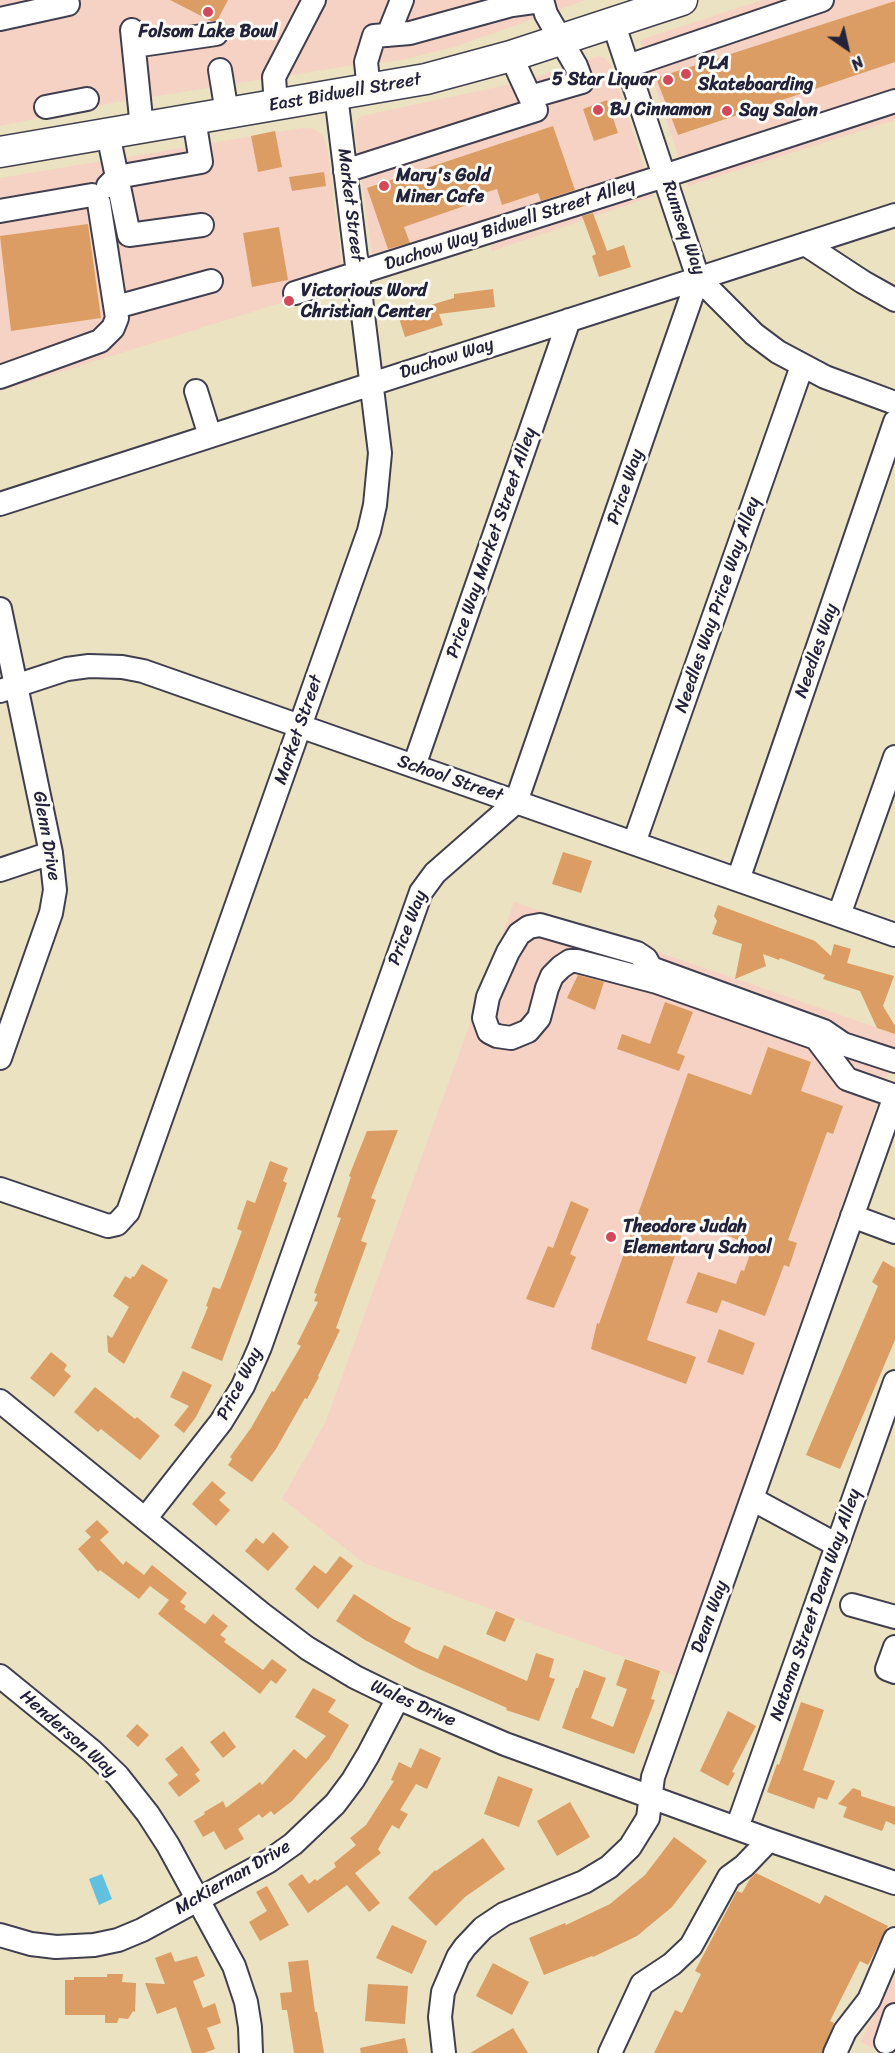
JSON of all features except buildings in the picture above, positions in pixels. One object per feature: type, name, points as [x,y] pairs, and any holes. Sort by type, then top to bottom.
[{"type":"main road","name":"East Bidwell Street","points":[[0,152],[436,77],[511,56],[682,0]]},
{"type":"street","points":[[276,105],[274,77],[314,0]]},
{"type":"street","points":[[388,35],[402,0]]},
{"type":"street","points":[[369,90],[366,62],[374,36],[410,33],[512,5],[542,0],[546,14],[576,66],[582,82],[530,97]]},
{"type":"street","points":[[628,66],[822,0]]},
{"type":"street","points":[[0,19],[26,7],[68,4]]},
{"type":"street","name":"Rumsey Way","points":[[613,22],[698,278],[754,334],[802,366],[895,403]]},
{"type":"street","points":[[142,128],[133,38],[216,34]]},
{"type":"street","points":[[345,171],[536,110],[511,56]]},
{"type":"street","points":[[220,70],[227,114]]},
{"type":"street","name":"Market Street","points":[[0,1189],[108,1226],[117,1224],[125,1216],[369,531],[375,505],[380,453],[336,95]]},
{"type":"street","name":"Duchow Way Bidwell Street Alley","points":[[295,292],[895,101]]},
{"type":"street","points":[[66,103],[70,141]]},
{"type":"street","points":[[96,198],[117,177],[201,162],[194,119]]},
{"type":"street","points":[[108,134],[129,235],[202,225]]},
{"type":"street","points":[[0,211],[92,195],[96,198],[99,202],[117,318],[113,328],[100,341],[0,377]]},
{"type":"street","name":"Duchow Way","points":[[0,504],[895,215]]},
{"type":"street","points":[[805,244],[895,300]]},
{"type":"street","name":"Price Way","points":[[145,1519],[221,1422],[243,1386],[260,1347],[421,892],[435,873],[516,802],[698,278]]},
{"type":"street","points":[[116,307],[211,281]]},
{"type":"street","name":"Price Way Market Street Alley","points":[[414,766],[569,320]]},
{"type":"street","name":"Needles Way Price Way Alley","points":[[634,843],[802,366]]},
{"type":"street","points":[[196,391],[210,436]]},
{"type":"street","name":"Needles Way","points":[[738,880],[895,422]]},
{"type":"street","name":"Glenn Drive","points":[[0,609],[8,688],[51,854],[55,878],[54,901],[0,1058]]},
{"type":"street","name":"School Street","points":[[8,688],[67,669],[89,666],[122,667],[143,671],[895,935]]},
{"type":"street","points":[[839,915],[895,757]]},
{"type":"street","points":[[0,870],[51,854]]},
{"type":"street","points":[[895,1061],[843,1044],[824,1030],[651,968],[646,959],[637,953],[540,925],[530,927],[519,934],[508,952],[488,997],[484,1018],[489,1032],[497,1036],[511,1038],[528,1032],[539,1018],[552,976],[570,961],[577,961],[657,982],[816,1038],[847,1079],[895,1096]]},
{"type":"street","name":"Dean Way","points":[[444,2053],[440,2024],[443,1992],[454,1965],[465,1947],[483,1928],[504,1914],[584,1882],[609,1867],[638,1835],[648,1818],[654,1773],[895,1096]]},
{"type":"street","points":[[852,1216],[895,1232]]},
{"type":"street","name":"Natoma Street Dean Way Alley","points":[[737,1828],[895,1382]]},
{"type":"street","name":"Wales Drive","points":[[0,1401],[262,1614],[307,1648],[355,1677],[505,1744],[895,1883]]},
{"type":"street","points":[[752,1499],[837,1545]]},
{"type":"street","points":[[852,1605],[895,1617]]},
{"type":"street","points":[[895,1647],[887,1669],[895,1672]]},
{"type":"street","name":"Henderson Way","points":[[0,1676],[92,1751],[117,1776],[148,1814],[234,1966],[243,1990],[250,2027],[251,2053]]},
{"type":"street","name":"McKiernan Drive","points":[[0,1935],[31,1944],[56,1947],[94,1945],[118,1940],[142,1930],[268,1861],[293,1844],[335,1804],[352,1780],[398,1698]]},
{"type":"street","points":[[610,2053],[642,1984],[672,1964],[691,1946],[729,1877],[744,1866],[769,1839]]},
{"type":"street","points":[[834,2053],[845,2031],[869,2000],[895,1938]]},
{"type":"street","points":[[886,2042],[895,2015]]},
{"type":"shaded area","points":[[0,0],[586,0],[457,46],[402,60],[348,66],[112,103],[0,126]]},
{"type":"shaded area","points":[[762,0],[895,0],[895,120],[688,186],[640,40]]},
{"type":"shaded area","points":[[598,56],[605,58],[611,65],[654,196],[492,251],[490,241],[375,275],[355,130],[361,116],[521,82]]},
{"type":"shaded area","points":[[302,128],[314,129],[323,136],[327,147],[344,283],[0,391],[0,178]]},
{"type":"shaded area","name":"Theodore Judah Elementary School","points":[[514,902],[895,1034],[895,1053],[676,1676],[364,1563],[282,1499],[326,1421]]},
{"type":"shaded area","points":[[895,1976],[895,2053],[883,2053],[860,2042]]},
{"type":"water","points":[[102,1874],[112,1899],[99,1905],[89,1879]]},
{"type":"place","name":"Folsom Lake Bowl","points":[[208,12]]},
{"type":"place","name":"PLA Skateboarding","points":[[686,74]]},
{"type":"place","name":"5 Star Liquor","points":[[668,80]]},
{"type":"place","name":"BJ Cinnamon","points":[[598,110]]},
{"type":"place","name":"Say Salon","points":[[727,111]]},
{"type":"place","name":"Mary's Gold Miner Cafe","points":[[384,186]]},
{"type":"place","name":"Victorious Word Christian Center","points":[[289,301]]},
{"type":"place","name":"Theodore Judah Elementary School","points":[[611,1237]]}]
